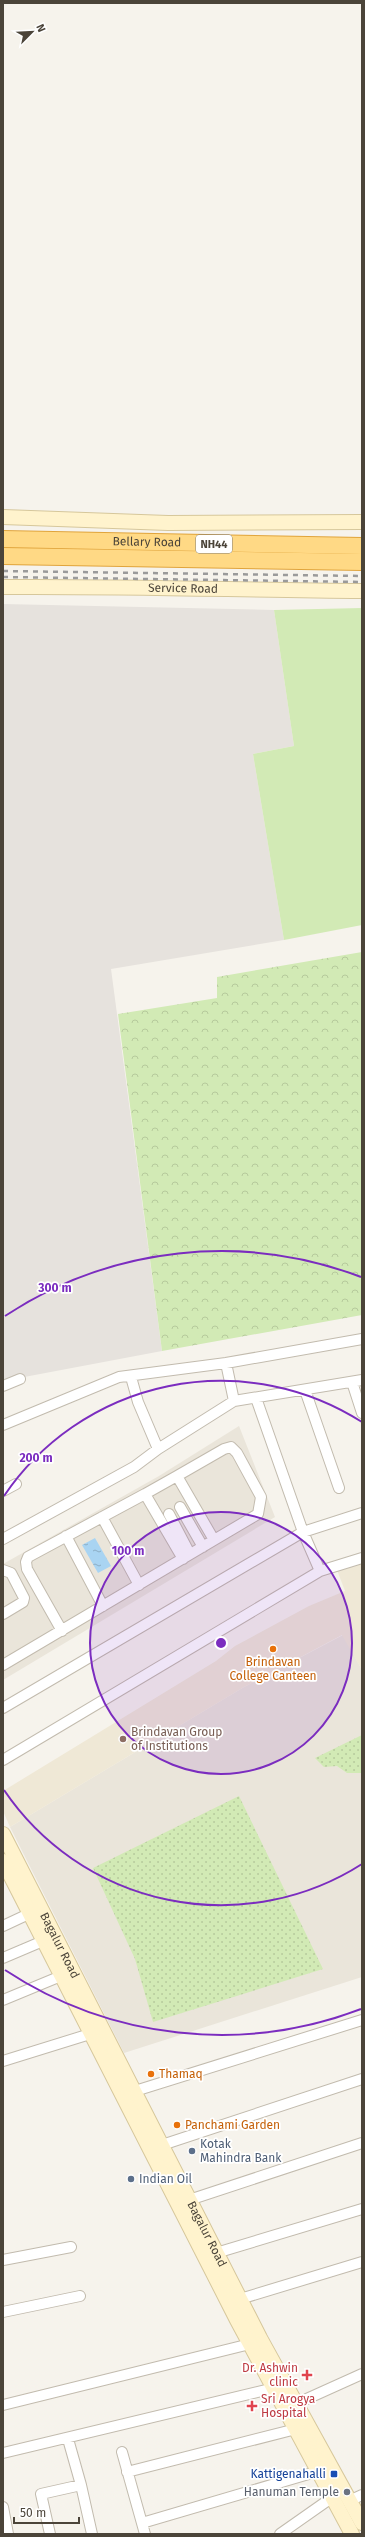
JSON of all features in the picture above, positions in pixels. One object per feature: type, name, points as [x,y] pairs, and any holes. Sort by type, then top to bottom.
[{"type":"highway","name":"Bellary Road","points":[[3,540],[362,546]]},
{"type":"highway","name":"Bellary Road","points":[[3,556],[362,562]]},
{"type":"main road","points":[[3,517],[168,523],[362,522]]},
{"type":"main road","name":"Service Road","points":[[3,587],[162,586],[255,590],[362,591]]},
{"type":"main road","name":"Bagalur Road","points":[[3,1834],[35,1911],[43,1941],[90,2034],[183,2202],[250,2344],[274,2388],[291,2406],[296,2429],[319,2471],[347,2496],[352,2534]]},
{"type":"main road","name":"Bagalur Road","points":[[3,1861],[35,1911],[135,2091],[162,2145],[183,2202],[216,2253],[240,2299],[291,2406],[362,2523]]},
{"type":"street","points":[[3,1425],[119,1378],[226,1364],[362,1339]]},
{"type":"street","points":[[226,1364],[234,1402]]},
{"type":"street","points":[[131,1377],[138,1402],[158,1449]]},
{"type":"street","points":[[3,1386],[20,1379]]},
{"type":"street","points":[[3,1539],[134,1467],[158,1449],[234,1402],[362,1380]]},
{"type":"street","points":[[352,1382],[362,1413]]},
{"type":"street","points":[[305,1390],[339,1488]]},
{"type":"street","points":[[256,1398],[303,1532],[320,1571]]},
{"type":"street","points":[[3,1666],[187,1557],[258,1514],[261,1507],[261,1497],[237,1453],[231,1447],[224,1449],[145,1494],[28,1557],[26,1562],[27,1569],[62,1631]]},
{"type":"street","points":[[176,1476],[214,1540]]},
{"type":"street","points":[[3,1490],[16,1484]]},
{"type":"street","points":[[145,1494],[187,1557]]},
{"type":"street","points":[[180,1507],[203,1547]]},
{"type":"street","points":[[3,1708],[303,1532],[362,1513]]},
{"type":"street","points":[[168,1514],[187,1557]]},
{"type":"street","points":[[102,1517],[139,1585]]},
{"type":"street","points":[[66,1536],[103,1606]]},
{"type":"street","points":[[3,1760],[320,1571],[362,1558]]},
{"type":"street","points":[[3,1570],[11,1573],[24,1598],[23,1602],[3,1614]]},
{"type":"street","points":[[3,1926],[35,1911]]},
{"type":"street","points":[[3,1958],[43,1941]]},
{"type":"street","points":[[3,2000],[61,1976]]},
{"type":"street","points":[[135,2091],[362,2020]]},
{"type":"street","points":[[3,2061],[90,2034]]},
{"type":"street","points":[[162,2145],[362,2079]]},
{"type":"street","points":[[183,2202],[362,2143]]},
{"type":"street","points":[[216,2253],[362,2209]]},
{"type":"street","points":[[3,2260],[71,2247]]},
{"type":"street","points":[[240,2299],[362,2262]]},
{"type":"street","points":[[3,2312],[80,2296]]},
{"type":"street","points":[[3,2405],[250,2344]]},
{"type":"street","points":[[291,2406],[362,2374]]},
{"type":"street","points":[[3,2453],[68,2439],[274,2388]]},
{"type":"street","points":[[127,2472],[296,2429]]},
{"type":"street","points":[[68,2439],[92,2534]]},
{"type":"street","points":[[122,2452],[145,2534]]},
{"type":"street","points":[[142,2523],[319,2471]]},
{"type":"street","points":[[50,2534],[41,2494],[80,2486]]},
{"type":"street","points":[[280,2534],[347,2496]]},
{"type":"street","points":[[3,2507],[8,2534]]},
{"type":"shaded area","points":[[3,604],[274,610],[294,746],[253,754],[284,940],[111,969],[162,1351],[3,1381]]},
{"type":"shaded area","points":[[239,1426],[275,1517],[3,1680],[3,1564],[159,1476]]},
{"type":"shaded area","name":"Brindavan Group of Institutions","points":[[362,1562],[362,1670],[342,1635],[244,1687],[10,1827],[3,1811],[3,1791],[216,1661],[235,1646],[309,1606],[345,1591],[337,1570]]},
{"type":"shaded area","points":[[343,1635],[362,1670],[362,1977],[124,2053],[10,1827],[244,1687]]},
{"type":"green space","points":[[362,608],[362,925],[284,940],[253,754],[294,746],[274,610]]},
{"type":"green space","points":[[362,952],[362,1315],[162,1351],[118,1014],[217,998],[217,977]]},
{"type":"green space","points":[[362,1735],[362,1773],[347,1773],[337,1766],[324,1767],[315,1758]]},
{"type":"green space","points":[[239,1796],[323,1969],[153,2022],[135,1959],[93,1868]]},
{"type":"water","points":[[95,1538],[111,1566],[98,1573],[82,1545]]},
{"type":"railway","points":[[3,571],[362,576]]},
{"type":"railway","points":[[3,577],[362,582]]},
{"type":"place","name":"Brindavan College Canteen","points":[[273,1649]]},
{"type":"place","name":"Brindavan Group of Institutions","points":[[123,1739]]},
{"type":"place","name":"Thamaq","points":[[151,2074]]},
{"type":"place","name":"Panchami Garden","points":[[177,2125]]},
{"type":"place","name":"Kotak Mahindra Bank","points":[[192,2151]]},
{"type":"place","name":"Indian Oil","points":[[131,2179]]},
{"type":"place","name":"Dr. Ashwin clinic","points":[[307,2375]]},
{"type":"place","name":"Sri Arogya Hospital","points":[[252,2406]]},
{"type":"place","name":"Kattigenahalli","points":[[334,2474]]},
{"type":"place","name":"Hanuman Temple","points":[[347,2492]]}]
